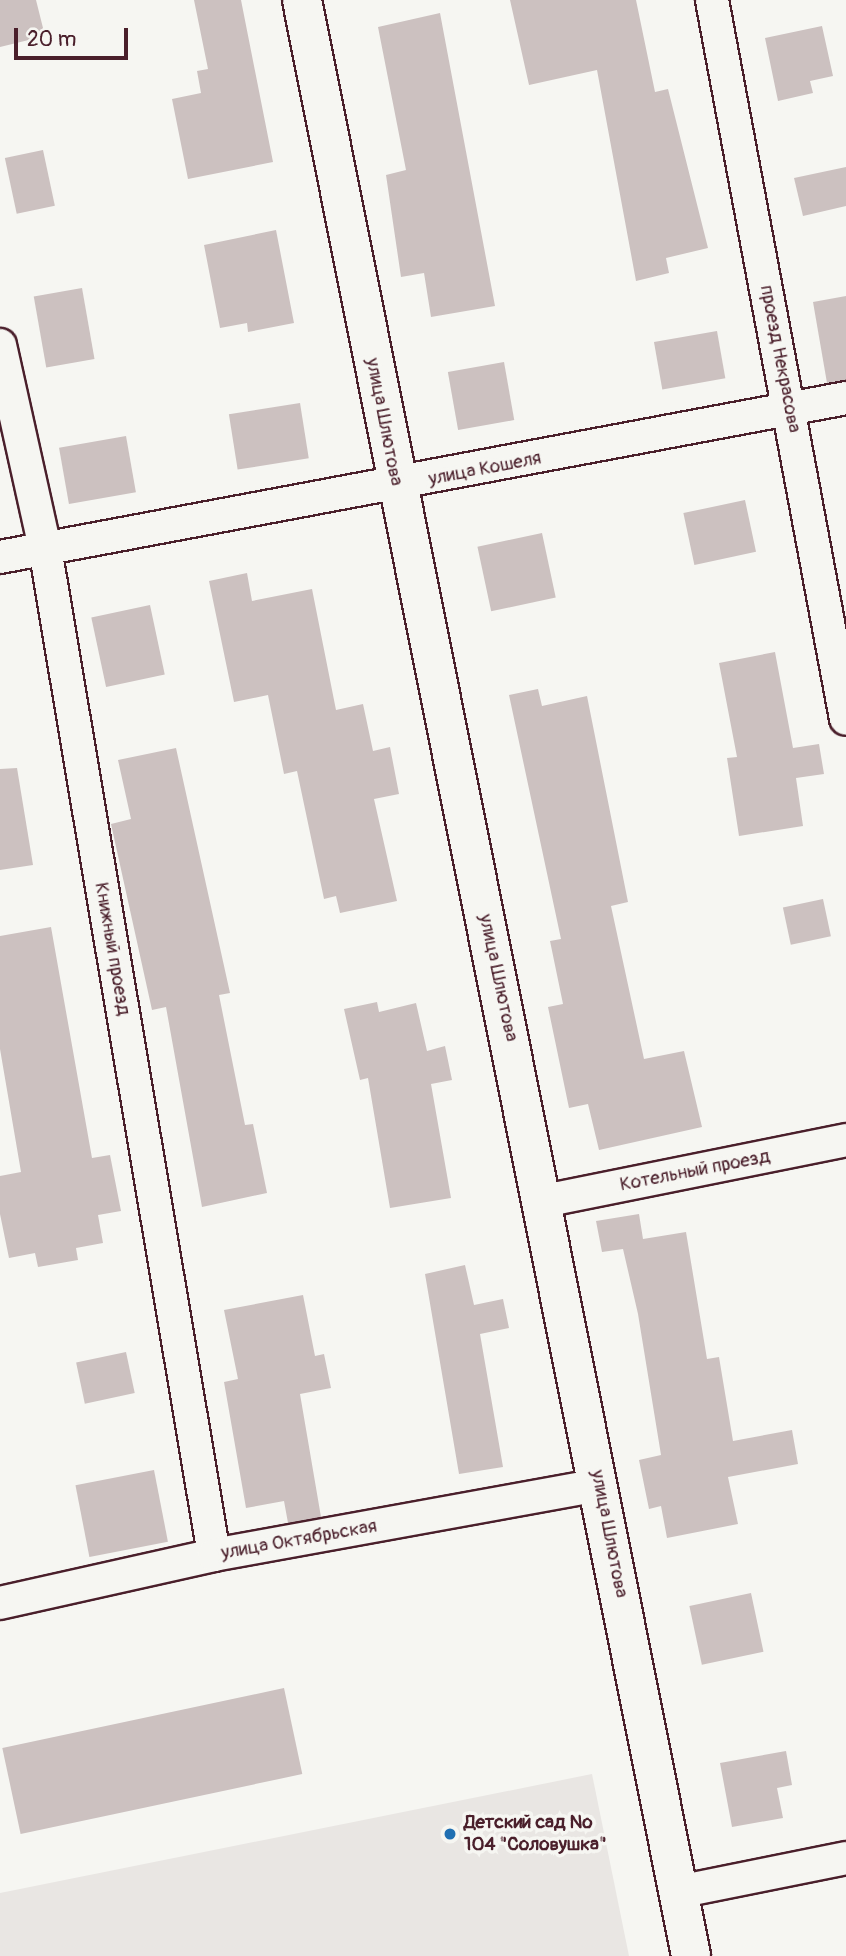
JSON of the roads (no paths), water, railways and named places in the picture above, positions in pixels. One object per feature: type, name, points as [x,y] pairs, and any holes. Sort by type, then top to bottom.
[{"type":"main road","name":"улица Шлютова","points":[[302,0],[396,486],[544,1201],[691,1956]]},
{"type":"street","name":"проезд Некрасова","points":[[712,0],[846,719]]},
{"type":"street","name":"Книжный проезд","points":[[0,345],[44,548],[214,1555]]},
{"type":"street","name":"улица Кошеля","points":[[0,557],[396,486],[846,398]]},
{"type":"street","name":"Котельный проезд","points":[[544,1201],[846,1140]]},
{"type":"street","name":"улица Октябрьская","points":[[0,1603],[214,1555],[600,1485]]},
{"type":"street","points":[[678,1892],[846,1858]]},
{"type":"place","name":"Детский сад № 104 \"Соловушка\"","points":[[450,1834]]}]
